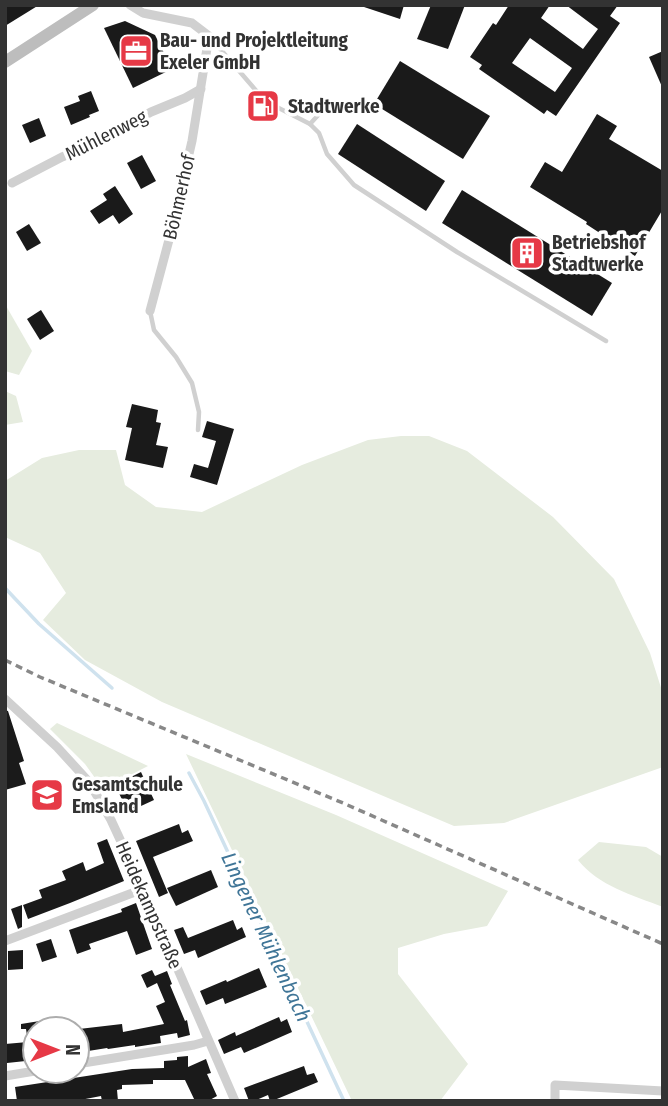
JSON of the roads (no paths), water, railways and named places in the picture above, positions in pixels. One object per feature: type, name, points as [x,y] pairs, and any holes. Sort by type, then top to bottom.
[{"type":"main road","points":[[5,61],[93,5]]},
{"type":"street","points":[[130,5],[143,13],[192,23],[209,36]]},
{"type":"street","name":"Böhmerhof","points":[[150,310],[192,141],[209,36]]},
{"type":"street","points":[[5,52],[21,51]]},
{"type":"street","name":"Mühlenweg","points":[[12,183],[201,89]]},
{"type":"street","name":"Heidekampstraße","points":[[5,699],[57,747],[89,782],[111,820],[235,1101]]},
{"type":"street","points":[[5,941],[143,888]]},
{"type":"street","points":[[91,1062],[208,1041]]},
{"type":"street","points":[[555,1101],[555,1085],[663,1091]]},
{"type":"lane","points":[[209,36],[265,101],[310,124],[319,133],[327,154],[354,184],[457,252],[606,341]]},
{"type":"lane","points":[[310,124],[321,112]]},
{"type":"lane","name":"Böhmerhof","points":[[150,310],[154,330],[176,356],[192,383],[200,412],[198,430]]},
{"type":"lane","points":[[648,1101],[649,1090]]},
{"type":"waterway","name":"Lingener Mühlenbach","points":[[5,588],[39,624],[112,688]]},
{"type":"waterway","name":"Lingener Mühlenbach","points":[[189,773],[344,1101]]},
{"type":"railway","points":[[5,660],[343,803],[663,944]]},
{"type":"place","name":"Bau- und Projektleitung Exeler GmbH","points":[[136,51]]},
{"type":"place","name":"Stadtwerke","points":[[263,106]]},
{"type":"place","name":"Betriebshof Stadtwerke","points":[[527,253]]},
{"type":"place","name":"Gesamtschule Emsland","points":[[47,795]]}]
